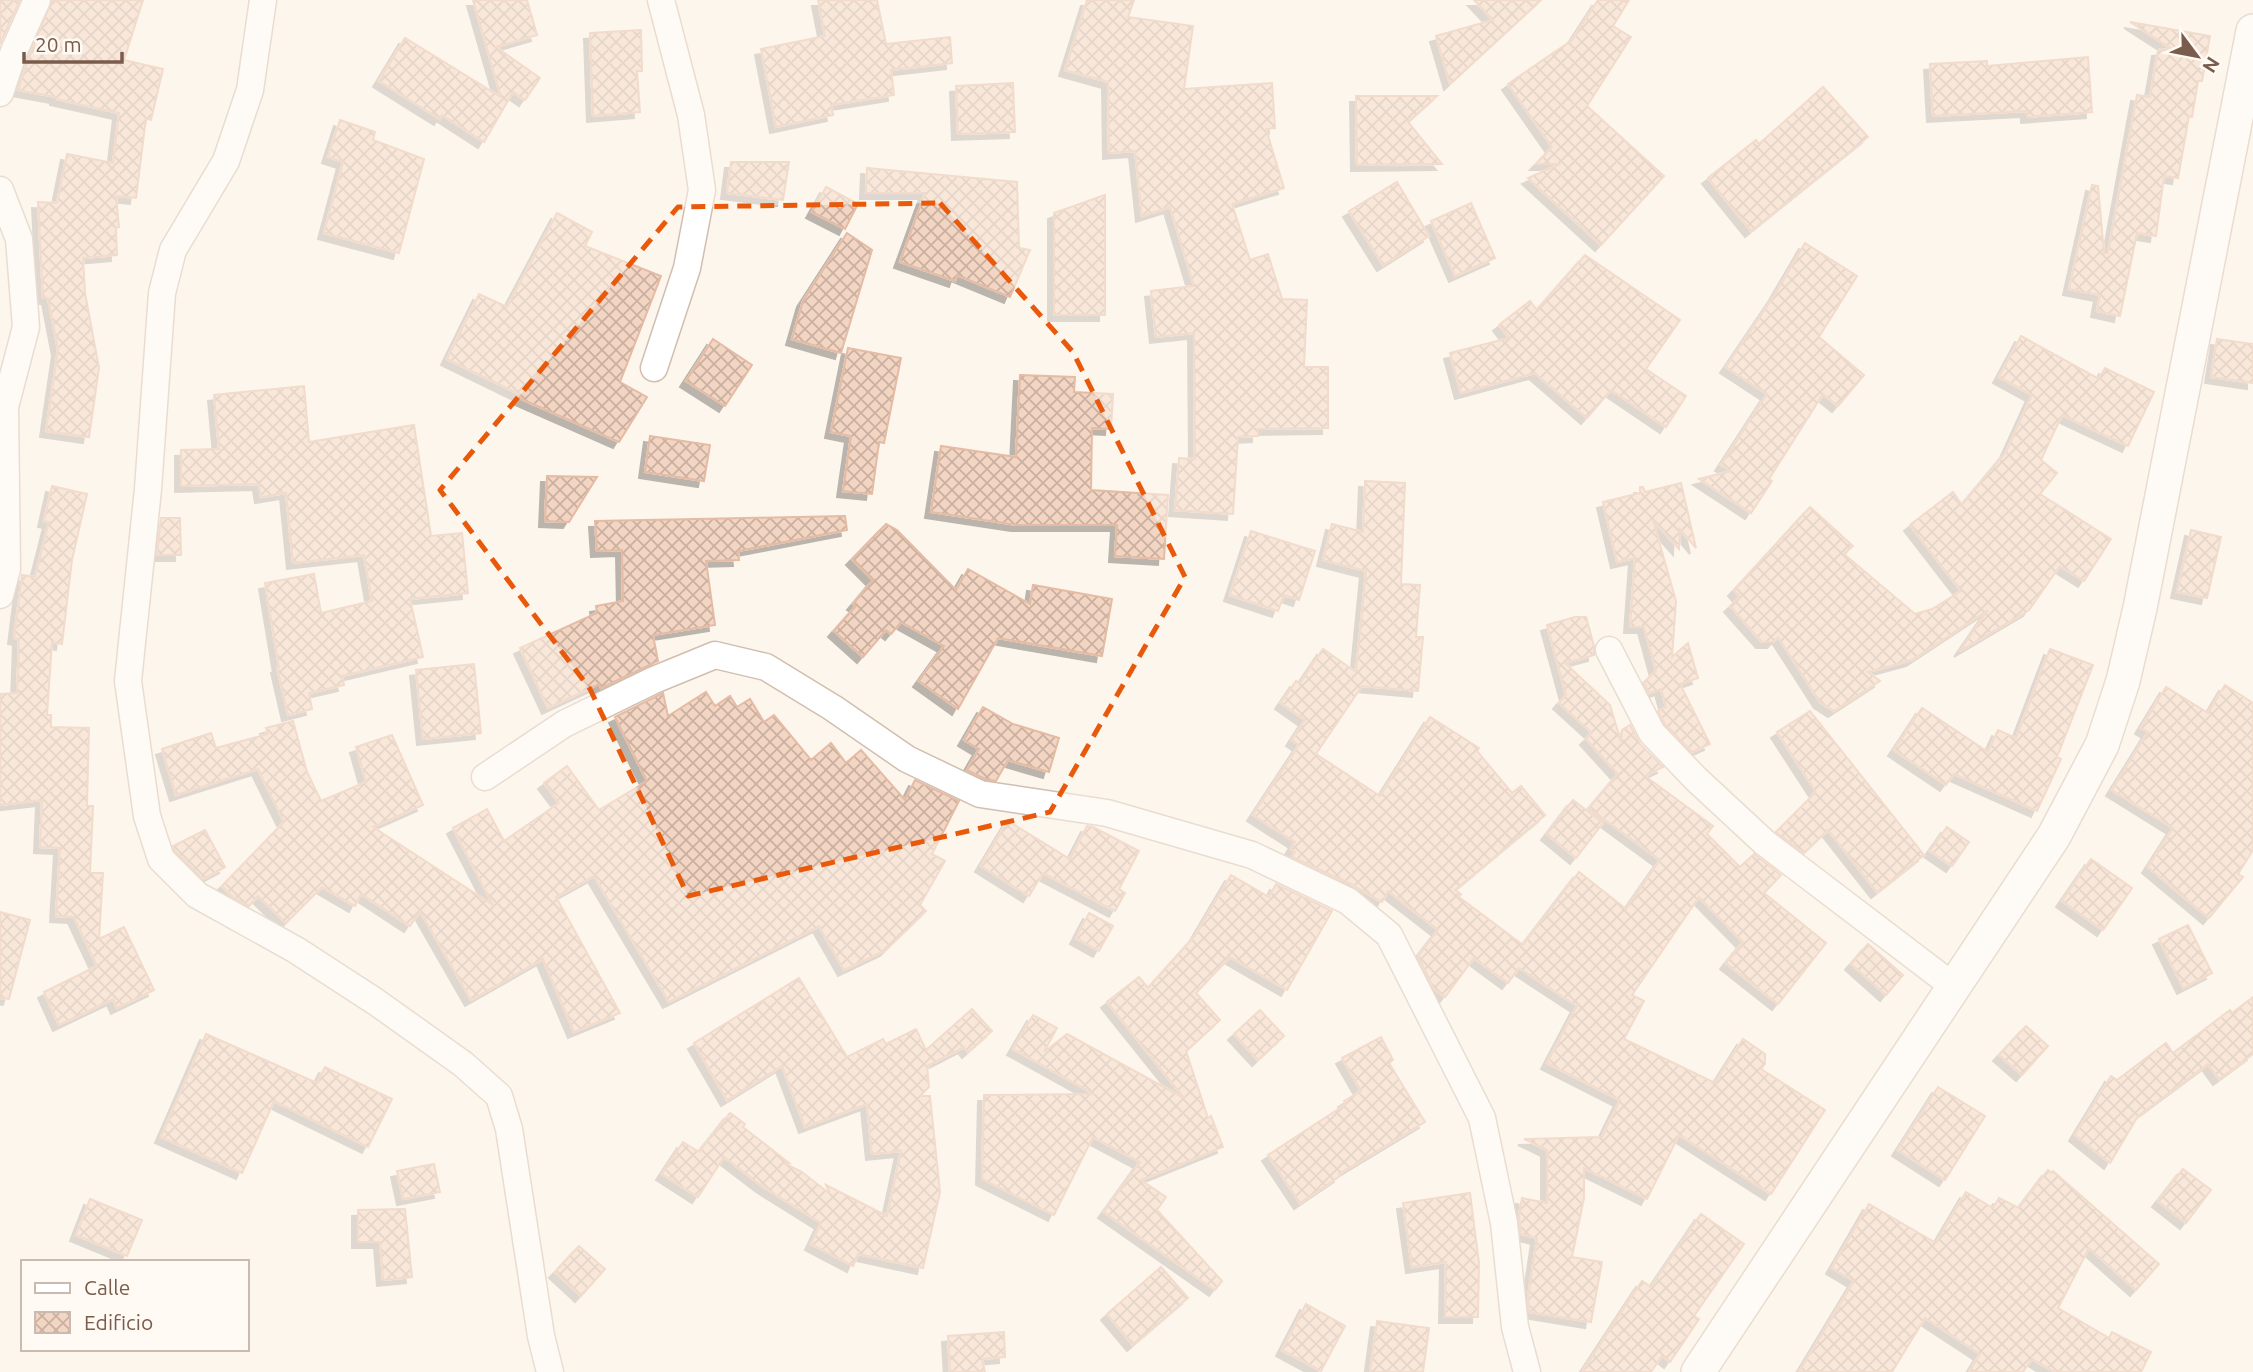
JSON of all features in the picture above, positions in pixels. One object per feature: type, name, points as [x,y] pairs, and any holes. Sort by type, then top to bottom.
[{"type":"street","points":[[0,93],[14,51],[37,0]]},
{"type":"street","points":[[263,0],[250,90],[226,161],[173,250],[162,293],[148,489],[128,681],[147,816],[161,859],[197,895],[296,950],[376,1002],[463,1064],[499,1096],[509,1129],[541,1336],[550,1372]]},
{"type":"street","points":[[653,368],[687,268],[702,190],[691,115],[661,0]]},
{"type":"street","points":[[1700,1371],[2054,836],[2102,745],[2123,681],[2140,608],[2253,31]]},
{"type":"street","points":[[0,190],[19,239],[26,327],[5,407],[7,569],[0,595]]},
{"type":"street","points":[[1609,650],[1652,733],[1696,779],[1765,843],[1953,986]]},
{"type":"street","points":[[485,777],[564,724],[715,654],[766,667],[833,708],[907,759],[980,794],[1107,813],[1252,855],[1348,901],[1389,935],[1482,1118],[1504,1223],[1515,1326],[1527,1372]]},
{"type":"highlighted area","points":[[940,203],[1073,352],[1185,577],[1050,812],[688,896],[590,689],[440,490],[678,207]]},
{"type":"building","points":[[0,0],[20,0],[0,44]]},
{"type":"building","points":[[52,0],[143,0],[124,60],[163,69],[151,120],[146,118],[136,198],[116,196],[119,227],[116,228],[117,255],[83,258],[85,293],[99,368],[89,437],[46,431],[58,350],[48,298],[43,298],[38,202],[57,203],[67,154],[113,163],[119,113],[18,90]]},
{"type":"building","points":[[473,0],[527,0],[537,35],[496,47],[540,78],[525,100],[513,92],[484,142],[442,115],[440,119],[379,81],[405,38],[501,97]]},
{"type":"building","points":[[818,0],[877,0],[886,44],[950,37],[952,63],[891,70],[894,95],[831,105],[833,115],[776,127],[761,49],[825,36]]},
{"type":"building","points":[[1087,0],[1134,0],[1128,17],[1193,26],[1184,89],[1272,83],[1275,128],[1266,129],[1284,188],[1232,204],[1250,260],[1268,254],[1282,299],[1307,300],[1304,367],[1328,367],[1328,428],[1258,429],[1258,436],[1238,437],[1233,514],[1175,510],[1179,458],[1195,459],[1194,333],[1156,337],[1151,291],[1194,286],[1170,207],[1142,216],[1135,151],[1109,153],[1108,82],[1065,70]]},
{"type":"building","points":[[1474,0],[1541,0],[1450,84],[1436,36],[1493,20]]},
{"type":"building","points":[[1598,0],[1629,0],[1613,26],[1631,37],[1587,106],[1664,176],[1601,245],[1528,178],[1560,164],[1536,164],[1552,147],[1508,84],[1572,40]]},
{"type":"building","points":[[2130,22],[2210,36],[2202,81],[2198,81],[2192,117],[2189,116],[2178,178],[2164,176],[2156,236],[2137,233],[2120,316],[2097,311],[2100,295],[2069,289],[2092,185],[2098,186],[2104,253],[2108,253],[2137,95],[2150,97],[2158,50],[2172,49]]},
{"type":"building","points":[[641,30],[642,71],[637,71],[640,112],[593,116],[590,33]]},
{"type":"building","points":[[2088,57],[2092,112],[2027,117],[2027,111],[1933,116],[1930,64],[1987,61],[1987,66]]},
{"type":"building","points":[[1013,83],[1015,132],[958,134],[956,86]]},
{"type":"building","points":[[1823,87],[1868,137],[1751,231],[1708,178],[1756,140],[1759,144]]},
{"type":"building","points":[[1356,96],[1437,96],[1408,122],[1442,164],[1357,165]]},
{"type":"building","points":[[340,120],[375,132],[373,140],[424,159],[399,253],[324,233],[343,162],[328,157]]},
{"type":"building","points":[[731,162],[789,162],[783,200],[727,193]]},
{"type":"building","points":[[867,168],[1017,182],[1019,248],[1030,250],[1010,297],[957,275],[955,281],[900,262],[925,193],[866,193]]},
{"type":"building","points":[[1397,182],[1429,236],[1383,265],[1349,211]]},
{"type":"building","points":[[826,187],[858,204],[845,229],[812,212]]},
{"type":"building","points":[[1105,195],[1105,315],[1054,315],[1054,213]]},
{"type":"building","points":[[1471,203],[1495,258],[1455,276],[1431,221]]},
{"type":"building","points":[[557,213],[592,232],[585,246],[661,276],[620,382],[647,397],[619,442],[519,398],[521,395],[447,359],[479,294],[507,307]]},
{"type":"building","points":[[847,233],[872,250],[841,353],[792,339],[803,301]]},
{"type":"building","points":[[1805,243],[1857,276],[1819,337],[1864,375],[1838,406],[1823,394],[1769,479],[1772,481],[1751,513],[1699,479],[1731,471],[1721,465],[1767,394],[1726,367],[1774,296]]},
{"type":"building","points":[[1585,255],[1680,320],[1646,369],[1686,396],[1666,427],[1611,390],[1587,418],[1535,373],[1461,393],[1450,353],[1509,338],[1499,325],[1530,301],[1537,310]]},
{"type":"building","points":[[2021,336],[2099,379],[2105,368],[2154,392],[2128,446],[2062,415],[2041,460],[2057,473],[2040,494],[2111,539],[2084,581],[2060,566],[2029,610],[1960,651],[1988,610],[1912,660],[1868,672],[1880,681],[1834,711],[1820,702],[1778,637],[1773,642],[1762,642],[1730,606],[1740,597],[1734,590],[1810,507],[1853,546],[1844,554],[1915,614],[1932,609],[1961,591],[1910,525],[1953,492],[1962,505],[2006,452],[2032,395],[1999,377]]},
{"type":"building","points":[[713,339],[752,365],[725,406],[686,381]]},
{"type":"building","points":[[2217,339],[2253,344],[2253,383],[2211,377]]},
{"type":"building","points":[[848,348],[901,358],[884,443],[879,442],[872,494],[843,491],[851,436],[831,432]]},
{"type":"building","points":[[1020,375],[1075,377],[1074,392],[1113,394],[1111,429],[1092,428],[1091,490],[1168,495],[1164,559],[1115,556],[1117,525],[1017,525],[931,512],[941,446],[1016,457]]},
{"type":"building","points":[[304,386],[309,442],[414,425],[431,536],[462,533],[468,593],[410,599],[423,657],[342,676],[344,685],[309,693],[312,709],[288,715],[277,667],[265,583],[314,574],[321,613],[372,601],[364,555],[293,563],[286,493],[261,497],[259,484],[181,486],[181,450],[219,449],[214,395]]},
{"type":"building","points":[[650,436],[710,445],[704,481],[645,472]]},
{"type":"building","points":[[547,476],[597,477],[569,522],[545,521]]},
{"type":"building","points":[[1365,481],[1405,483],[1401,584],[1420,585],[1416,637],[1423,637],[1418,691],[1362,686],[1316,754],[1380,796],[1430,717],[1479,748],[1477,751],[1512,793],[1521,786],[1545,815],[1455,890],[1461,894],[1459,897],[1523,945],[1579,872],[1626,909],[1660,860],[1589,808],[1618,774],[1586,739],[1592,733],[1559,703],[1566,695],[1547,625],[1575,617],[1586,617],[1594,655],[1565,663],[1610,705],[1621,742],[1622,730],[1630,725],[1640,744],[1663,767],[1645,776],[1713,826],[1707,834],[1740,867],[1754,854],[1781,875],[1764,893],[1826,943],[1778,1004],[1726,963],[1743,942],[1699,897],[1632,995],[1644,1001],[1624,1039],[1715,1083],[1743,1039],[1765,1054],[1765,1064],[1761,1069],[1825,1110],[1771,1194],[1679,1135],[1647,1199],[1584,1168],[1584,1198],[1572,1257],[1602,1262],[1591,1322],[1529,1312],[1528,1297],[1537,1238],[1521,1234],[1519,1216],[1522,1198],[1547,1203],[1547,1150],[1524,1139],[1602,1137],[1620,1100],[1547,1063],[1577,1006],[1519,968],[1508,983],[1474,958],[1445,997],[1434,989],[1418,956],[1438,930],[1388,891],[1382,902],[1349,883],[1292,857],[1295,852],[1291,849],[1295,842],[1253,815],[1299,745],[1292,740],[1305,720],[1281,703],[1296,681],[1300,683],[1323,649],[1356,672],[1366,571],[1323,560],[1332,524],[1363,532]]},
{"type":"building","points":[[1681,483],[1696,548],[1680,529],[1679,549],[1653,520],[1676,601],[1672,657],[1688,643],[1698,678],[1680,684],[1710,744],[1692,752],[1665,724],[1658,711],[1666,707],[1661,689],[1649,693],[1644,682],[1656,671],[1644,627],[1630,627],[1635,558],[1617,562],[1603,502],[1640,493],[1640,487],[1643,487],[1645,492]]},
{"type":"building","points":[[52,486],[87,494],[72,560],[62,644],[52,642],[47,715],[51,715],[51,727],[89,728],[87,806],[93,806],[90,873],[103,873],[99,939],[124,927],[154,990],[117,1008],[113,999],[59,1025],[44,992],[97,966],[74,917],[56,916],[60,848],[40,847],[42,800],[0,805],[0,694],[17,693],[19,639],[14,638],[22,575],[35,577],[49,522],[44,521]]},
{"type":"building","points":[[845,516],[847,530],[738,551],[739,560],[706,561],[715,625],[653,635],[658,661],[601,688],[599,684],[548,708],[520,648],[597,613],[596,606],[623,601],[622,550],[597,551],[595,521]]},
{"type":"building","points":[[161,518],[180,518],[181,555],[157,555]]},
{"type":"building","points":[[886,524],[897,530],[956,590],[968,569],[1030,604],[1033,585],[1112,599],[1102,656],[998,638],[958,709],[919,681],[944,646],[901,622],[891,634],[886,630],[863,657],[834,631],[856,606],[853,604],[873,580],[852,559]]},
{"type":"building","points":[[2191,530],[2221,537],[2207,598],[2177,592]]},
{"type":"building","points":[[1251,531],[1315,551],[1299,600],[1284,595],[1278,611],[1230,595]]},
{"type":"building","points":[[2050,649],[2093,665],[2057,757],[2061,759],[2037,811],[1954,774],[1946,785],[1894,750],[1922,708],[1988,752],[1998,730],[2016,738]]},
{"type":"building","points":[[474,664],[481,733],[423,739],[416,670]]},
{"type":"building","points":[[2225,685],[2253,703],[2253,850],[2238,874],[2243,877],[2209,918],[2148,867],[2173,828],[2112,790],[2148,732],[2141,728],[2166,687],[2208,713]]},
{"type":"building","points":[[706,692],[715,706],[730,696],[737,707],[750,699],[764,722],[774,715],[811,760],[831,743],[846,763],[861,750],[905,800],[915,780],[959,801],[932,854],[945,861],[920,905],[926,911],[886,950],[844,970],[819,926],[669,1002],[594,876],[556,897],[620,1013],[574,1032],[543,959],[471,1000],[420,911],[410,926],[361,894],[355,906],[322,887],[286,923],[258,896],[249,906],[234,898],[222,886],[284,822],[258,769],[176,795],[162,749],[211,733],[216,748],[268,734],[266,728],[293,721],[307,772],[321,801],[366,782],[356,747],[392,735],[423,805],[373,827],[493,905],[453,828],[487,809],[504,841],[559,803],[544,783],[567,766],[599,810],[647,781],[615,717],[663,693],[668,716]]},
{"type":"building","points":[[983,707],[1013,724],[1059,738],[1049,772],[1008,760],[996,781],[967,770],[979,749],[964,740]]},
{"type":"building","points":[[1810,711],[1924,855],[1877,892],[1828,830],[1804,853],[1776,832],[1816,792],[1777,732]]},
{"type":"building","points":[[1573,800],[1603,823],[1576,858],[1547,834]]},
{"type":"building","points":[[1008,821],[1070,859],[1087,826],[1139,851],[1119,889],[1125,893],[1115,911],[1043,873],[1029,896],[981,866]]},
{"type":"building","points":[[1947,827],[1969,842],[1952,866],[1930,851]]},
{"type":"building","points":[[205,830],[225,867],[203,879],[173,846]]},
{"type":"building","points":[[2091,859],[2132,888],[2103,930],[2062,901]]},
{"type":"building","points":[[1231,875],[1269,897],[1276,884],[1332,911],[1287,990],[1230,957],[1196,993],[1220,1020],[1186,1051],[1208,1118],[1211,1116],[1223,1147],[1141,1180],[1166,1197],[1157,1210],[1222,1281],[1215,1290],[1104,1212],[1140,1162],[1093,1137],[1054,1215],[982,1179],[984,1095],[1094,1094],[1013,1049],[1033,1015],[1057,1028],[1044,1052],[1067,1034],[1184,1098],[1107,1002],[1139,977],[1148,988],[1195,936]]},
{"type":"building","points":[[0,912],[30,920],[9,999],[0,998]]},
{"type":"building","points":[[1089,913],[1113,926],[1099,951],[1076,938]]},
{"type":"building","points":[[2188,925],[2212,973],[2183,988],[2159,939]]},
{"type":"building","points":[[1868,944],[1903,975],[1886,995],[1851,964]]},
{"type":"building","points":[[799,978],[847,1057],[883,1039],[886,1044],[916,1029],[926,1050],[972,1009],[992,1031],[968,1052],[964,1047],[927,1066],[929,1087],[920,1096],[930,1096],[940,1192],[923,1268],[858,1254],[853,1266],[811,1244],[821,1223],[762,1186],[724,1157],[698,1197],[662,1174],[683,1142],[699,1152],[730,1113],[745,1124],[743,1127],[789,1163],[784,1163],[802,1172],[830,1194],[826,1185],[887,1216],[901,1151],[872,1154],[867,1104],[805,1127],[782,1066],[727,1100],[694,1043]]},
{"type":"building","points":[[2253,997],[2253,1054],[2219,1079],[2208,1064],[2138,1116],[2110,1163],[2075,1135],[2111,1076],[2117,1080],[2166,1043],[2173,1053],[2230,1010],[2232,1013]]},
{"type":"building","points":[[1260,1010],[1284,1036],[1258,1060],[1234,1034]]},
{"type":"building","points":[[2026,1026],[2048,1046],[2022,1075],[1999,1055]]},
{"type":"building","points":[[206,1034],[317,1083],[325,1067],[392,1099],[368,1147],[274,1101],[242,1173],[161,1137]]},
{"type":"building","points":[[1381,1037],[1393,1060],[1389,1063],[1425,1122],[1339,1174],[1340,1176],[1300,1203],[1268,1155],[1346,1104],[1344,1101],[1361,1091],[1342,1058]]},
{"type":"building","points":[[1938,1087],[1985,1116],[1945,1180],[1898,1150]]},
{"type":"building","points":[[434,1164],[440,1192],[403,1199],[397,1171]]},
{"type":"building","points":[[2183,1169],[2211,1190],[2186,1223],[2158,1201]]},
{"type":"building","points":[[2048,1170],[2052,1173],[2053,1171],[2159,1264],[2136,1290],[2089,1248],[2058,1308],[2109,1338],[2112,1332],[2151,1352],[2141,1372],[2055,1372],[2032,1359],[2023,1372],[1969,1372],[1980,1354],[1925,1318],[1892,1372],[1799,1372],[1854,1281],[1832,1268],[1869,1204],[1936,1243],[1966,1192],[1993,1208],[1999,1198],[2019,1208]]},
{"type":"building","points":[[1470,1193],[1479,1263],[1478,1317],[1445,1317],[1446,1262],[1412,1267],[1403,1203]]},
{"type":"building","points":[[90,1199],[142,1220],[127,1256],[76,1235]]},
{"type":"building","points":[[405,1209],[412,1277],[383,1280],[380,1242],[358,1242],[358,1210]]},
{"type":"building","points":[[1701,1214],[1744,1244],[1694,1316],[1699,1319],[1670,1362],[1662,1356],[1651,1372],[1582,1372],[1642,1281],[1651,1287]]},
{"type":"building","points":[[579,1246],[605,1269],[581,1296],[555,1272]]},
{"type":"building","points":[[1161,1267],[1188,1298],[1133,1345],[1107,1314]]},
{"type":"building","points":[[1306,1304],[1345,1326],[1321,1371],[1282,1350]]},
{"type":"building","points":[[1377,1321],[1429,1328],[1423,1372],[1370,1372]]},
{"type":"building","points":[[1004,1332],[1005,1357],[982,1359],[985,1372],[950,1372],[948,1336]]}]
